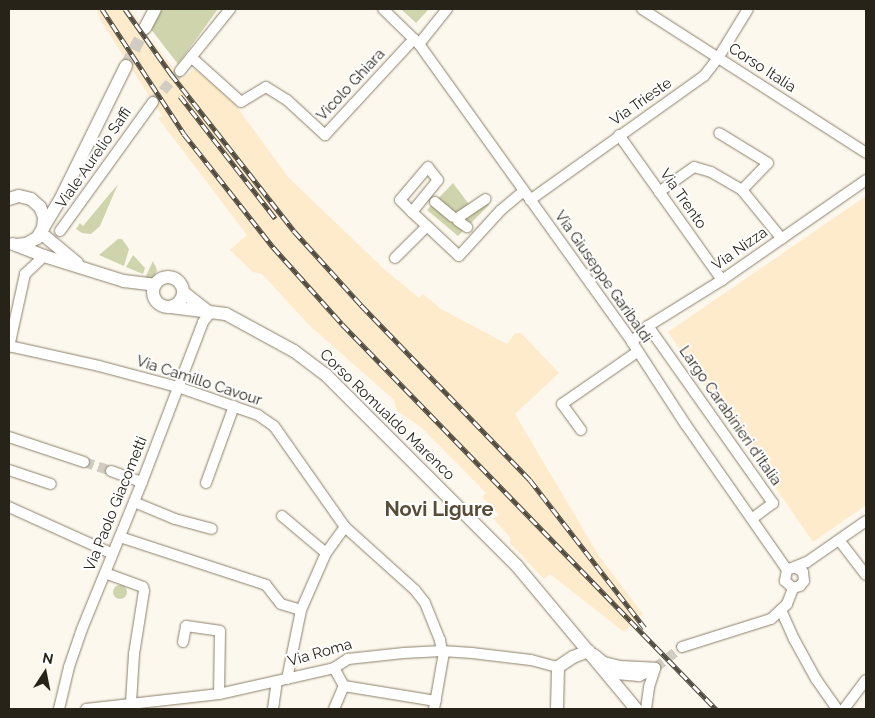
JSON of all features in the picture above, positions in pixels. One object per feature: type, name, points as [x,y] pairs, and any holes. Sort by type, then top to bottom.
[{"type":"main road","points":[[145,28],[155,9]]},
{"type":"main road","points":[[11,243],[32,242],[66,194],[126,66]]},
{"type":"main road","points":[[36,203],[66,194]]},
{"type":"main road","points":[[10,197],[25,197],[36,203],[44,217],[42,230]]},
{"type":"main road","points":[[42,230],[81,266]]},
{"type":"main road","points":[[11,243],[44,256],[124,281],[155,299],[162,306],[171,307],[180,302],[183,292],[180,283],[172,278],[163,278],[155,285],[153,292],[155,299]]},
{"type":"main road","points":[[124,281],[155,285]]},
{"type":"main road","name":"Corso Romualdo Marenco","points":[[183,292],[210,313]]},
{"type":"main road","name":"Corso Romualdo Marenco","points":[[171,307],[226,314],[294,351],[325,374],[517,566],[636,709]]},
{"type":"main road","points":[[558,709],[558,668],[573,657],[589,651]]},
{"type":"street","points":[[180,71],[230,9]]},
{"type":"street","name":"Via Giuseppe Garibaldi","points":[[383,9],[416,41],[635,347],[752,518],[796,571],[784,581],[793,588]]},
{"type":"street","points":[[416,41],[446,9]]},
{"type":"street","name":"Corso Italia","points":[[642,9],[866,153]]},
{"type":"street","name":"Via Trieste","points":[[427,226],[459,256],[501,210],[527,196],[704,76],[718,58],[748,9]]},
{"type":"street","name":"Vicolo Ghiara","points":[[191,57],[241,102],[266,87],[278,93],[325,135],[416,41]]},
{"type":"street","name":"Viale Aurelio Saffi","points":[[60,231],[152,102]]},
{"type":"street","points":[[720,133],[768,163],[742,190]]},
{"type":"street","name":"Via Trento","points":[[619,135],[722,280]]},
{"type":"street","points":[[659,192],[694,167],[711,172],[742,190],[782,238]]},
{"type":"street","name":"Via Nizza","points":[[581,430],[562,404],[635,347],[648,326],[722,280],[866,180]]},
{"type":"street","points":[[66,194],[78,206]]},
{"type":"street","points":[[435,202],[459,221],[487,201]]},
{"type":"street","points":[[395,258],[427,226],[412,212]]},
{"type":"street","points":[[9,347],[10,334],[26,274],[40,260]]},
{"type":"street","name":"Via Paolo Giacometti","points":[[59,709],[74,652],[203,322],[210,313]]},
{"type":"street","name":"Largo Carabinieri d'Italia","points":[[648,326],[773,503],[752,518]]},
{"type":"street","name":"Via Camillo Cavour","points":[[9,347],[178,387],[258,415],[274,426],[345,527],[415,590],[431,615],[443,652]]},
{"type":"street","points":[[206,483],[234,406]]},
{"type":"street","points":[[9,437],[84,462]]},
{"type":"street","points":[[9,470],[51,484]]},
{"type":"street","points":[[111,471],[142,482]]},
{"type":"street","points":[[134,502],[175,519],[212,529]]},
{"type":"street","points":[[9,507],[111,553]]},
{"type":"street","points":[[282,516],[326,553]]},
{"type":"street","points":[[682,647],[708,637],[760,624],[783,613],[793,588],[803,584],[796,571],[866,521]]},
{"type":"street","points":[[273,709],[301,610],[326,553],[345,527]]},
{"type":"street","points":[[120,537],[266,585],[281,604],[301,610]]},
{"type":"street","points":[[839,540],[866,575]]},
{"type":"street","points":[[105,573],[143,588],[142,610],[134,658],[131,704]]},
{"type":"street","points":[[783,613],[816,679],[837,709]]},
{"type":"street","points":[[183,642],[186,626],[220,631],[219,694]]},
{"type":"street","points":[[589,651],[604,662],[620,666],[654,668]]},
{"type":"street","points":[[334,668],[344,686],[435,705],[443,652]]},
{"type":"street","name":"Via Roma","points":[[86,709],[131,704],[152,705],[219,694],[334,668],[348,659],[443,652],[531,660],[558,668]]},
{"type":"street","points":[[607,673],[639,676],[654,668]]},
{"type":"street","points":[[646,709],[654,668]]},
{"type":"street","points":[[844,709],[866,680]]},
{"type":"street","points":[[334,709],[344,686]]},
{"type":"shaded area","name":"Novi Ligure","points":[[96,9],[130,9],[151,40],[182,79],[194,69],[212,83],[237,107],[288,177],[385,270],[419,298],[423,294],[441,309],[507,344],[515,333],[521,333],[559,373],[515,414],[599,556],[643,614],[624,632],[550,574],[544,579],[510,543],[510,537],[493,519],[499,515],[482,497],[486,493],[421,427],[397,411],[394,400],[308,324],[262,274],[253,272],[230,250],[247,235],[158,118],[162,116],[101,21]]},
{"type":"shaded area","points":[[866,196],[866,505],[813,542],[668,332]]},
{"type":"green space","points":[[160,9],[218,9],[178,64],[150,28]]},
{"type":"green space","points":[[401,9],[429,9],[416,23]]},
{"type":"green space","points":[[453,183],[471,207],[485,198],[489,205],[458,236],[427,210]]},
{"type":"green space","points":[[118,184],[100,226],[91,234],[82,233],[76,229],[80,223],[83,226]]},
{"type":"green space","points":[[118,239],[122,239],[129,249],[124,266],[99,255]]},
{"type":"green space","points":[[133,255],[145,268],[143,274],[126,267]]},
{"type":"green space","points":[[153,261],[157,270],[153,280],[145,278]]},
{"type":"green space","points":[[120,585],[125,587],[127,592],[125,597],[120,599],[115,597],[113,592],[115,587]]},
{"type":"tunnel","points":[[126,66],[145,28]]},
{"type":"tunnel","points":[[153,102],[180,71]]},
{"type":"tunnel","points":[[84,462],[111,471]]},
{"type":"tunnel","points":[[655,668],[682,647]]},
{"type":"railway","points":[[102,9],[184,134],[273,247],[342,324],[716,709]]},
{"type":"railway","points":[[125,9],[171,74],[294,231],[361,305],[530,480],[645,628]]},
{"type":"railway","points":[[180,96],[275,218]]},
{"type":"district","name":"Novi Ligure","points":[[439,509]]}]
